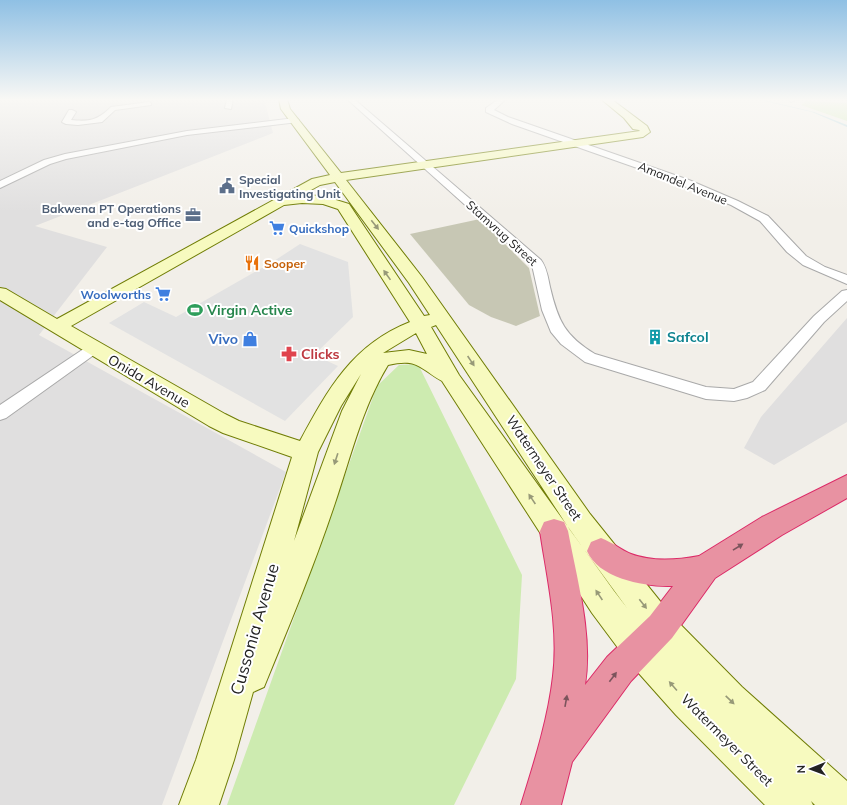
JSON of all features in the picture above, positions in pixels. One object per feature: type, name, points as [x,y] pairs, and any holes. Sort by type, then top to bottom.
[{"type":"highway","points":[[601,551],[634,570],[654,573],[688,572],[705,568],[772,526],[847,486]]},
{"type":"highway","points":[[541,805],[556,753],[570,675],[570,638],[562,571],[554,531]]},
{"type":"highway","points":[[556,753],[619,668],[650,638],[705,568]]},
{"type":"main road","name":"Watermeyer Street","points":[[307,137],[337,177],[362,233],[379,263],[435,326],[601,551],[650,638],[693,708],[793,805]]},
{"type":"main road","points":[[61,330],[216,237],[271,207],[304,187],[320,175],[337,177],[387,171],[626,137]]},
{"type":"main road","points":[[271,207],[294,200],[310,198],[328,201],[347,201],[350,186],[357,180],[387,171]]},
{"type":"main road","name":"Watermeyer Street","points":[[320,175],[347,201]]},
{"type":"main road","name":"Onida Avenue","points":[[0,294],[93,349],[231,427],[306,452]]},
{"type":"main road","name":"Watermeyer Street","points":[[435,326],[451,379],[604,602],[730,699],[844,805]]},
{"type":"main road","points":[[306,452],[330,434],[356,386],[370,369],[381,360],[435,326]]},
{"type":"main road","name":"Cussonia Avenue","points":[[198,805],[215,760],[306,452],[339,390],[354,368],[370,352],[387,339],[435,326]]},
{"type":"main road","points":[[215,760],[291,586],[322,501],[352,410],[360,393],[381,360],[402,356],[418,358],[436,365],[451,379]]},
{"type":"street","points":[[0,185],[47,162],[63,157],[169,137]]},
{"type":"street","name":"Stamvrug Street","points":[[393,137],[537,263],[553,324],[569,345],[578,352],[599,361],[700,392],[723,395],[746,392],[759,386],[819,319],[847,294]]},
{"type":"street","name":"Amandel Avenue","points":[[556,137],[679,179],[759,215],[770,224],[800,257],[823,270],[847,280]]},
{"type":"street","points":[[0,414],[93,349]]},
{"type":"shaded area","points":[[0,137],[264,137],[35,226],[107,247],[39,335],[286,472],[162,805],[0,805]]},
{"type":"shaded area","points":[[480,219],[529,268],[540,316],[516,326],[491,317],[469,305],[410,234]]},
{"type":"shaded area","points":[[300,244],[348,262],[353,317],[314,355],[338,366],[285,421],[109,323],[144,302],[176,317],[274,261]]},
{"type":"shaded area","points":[[847,318],[847,422],[774,465],[744,448],[761,417]]},
{"type":"green space","points":[[418,364],[522,575],[516,679],[454,805],[227,805],[377,386],[399,365]]},
{"type":"place","name":"Special Investigating Unit","points":[[227,186]]},
{"type":"place","name":"Bakwena PT Operations and e-tag Office","points":[[193,215]]},
{"type":"place","name":"Quickshop","points":[[277,228]]},
{"type":"place","name":"Sooper","points":[[252,263]]},
{"type":"place","name":"Woolworths","points":[[163,294]]},
{"type":"place","name":"Virgin Active","points":[[195,310]]},
{"type":"place","name":"Safcol","points":[[655,337]]},
{"type":"place","name":"Vivo","points":[[250,339]]},
{"type":"place","name":"Clicks","points":[[289,354]]}]
